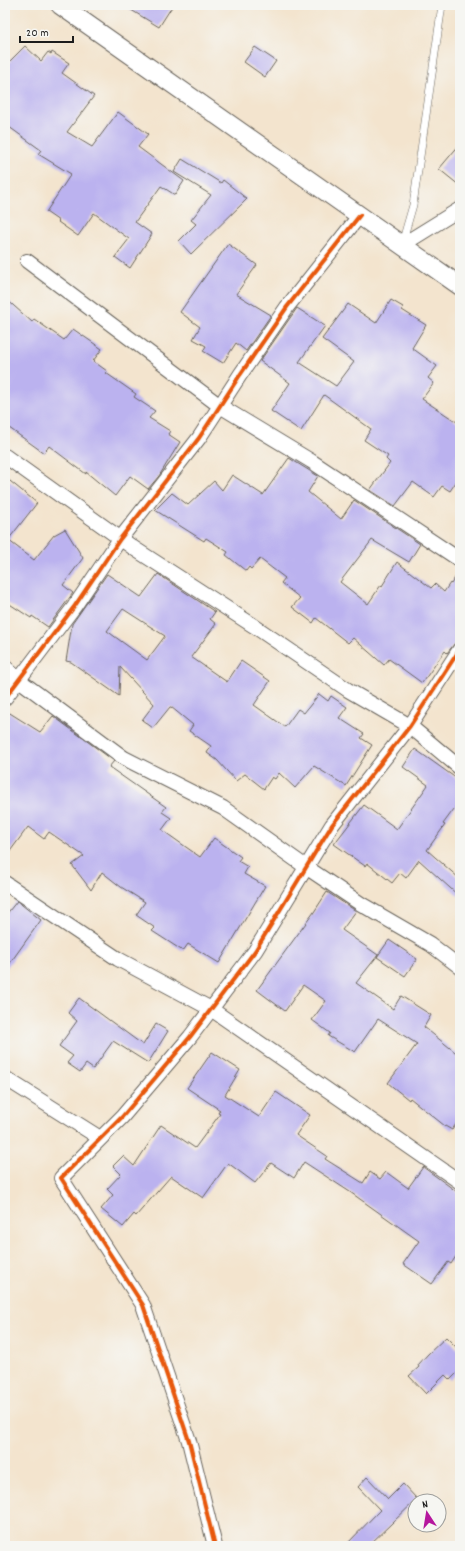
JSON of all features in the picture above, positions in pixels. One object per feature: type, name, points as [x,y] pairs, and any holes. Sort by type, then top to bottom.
[{"type":"street","points":[[60,5],[460,286]]},
{"type":"street","points":[[402,245],[460,209]]},
{"type":"street","points":[[5,698],[74,607],[120,539],[199,438],[287,307],[360,216]]},
{"type":"street","points":[[27,260],[220,406],[311,461],[460,560]]},
{"type":"street","points":[[5,456],[120,539],[254,626],[348,690],[410,726],[460,768]]},
{"type":"street","points":[[215,1546],[189,1441],[143,1305],[61,1178],[127,1111],[190,1037],[255,951],[332,825],[410,726],[460,649]]},
{"type":"street","points":[[5,667],[19,680],[124,758],[223,808],[306,868],[361,904],[430,944],[460,967]]},
{"type":"street","points":[[5,883],[118,959],[211,1009],[460,1182]]},
{"type":"street","points":[[5,1078],[100,1138]]},
{"type":"lane","points":[[402,245],[413,205],[442,5]]},
{"type":"building","points":[[123,5],[173,5],[159,27]]},
{"type":"building","points":[[25,46],[41,61],[48,52],[51,54],[52,52],[69,63],[62,73],[94,96],[67,132],[92,147],[118,112],[148,134],[138,147],[184,181],[175,195],[161,186],[135,222],[152,234],[130,268],[115,257],[129,239],[94,213],[78,236],[46,212],[71,174],[38,154],[41,150],[5,124],[5,66]]},
{"type":"building","points":[[255,47],[276,61],[265,77],[244,62]]},
{"type":"building","points":[[460,144],[460,186],[439,169]]},
{"type":"building","points":[[182,159],[221,183],[223,180],[247,199],[191,254],[179,241],[196,224],[191,220],[211,195],[174,172]]},
{"type":"building","points":[[228,244],[257,265],[236,294],[271,315],[246,351],[236,343],[223,363],[203,351],[206,346],[193,339],[200,327],[180,312]]},
{"type":"building","points":[[5,298],[32,322],[34,319],[64,340],[73,329],[102,349],[93,361],[107,371],[106,373],[136,394],[134,397],[155,411],[149,418],[170,431],[168,434],[180,442],[159,476],[148,489],[130,476],[115,496],[86,472],[86,474],[49,446],[44,453],[5,425]]},
{"type":"building","points":[[391,300],[403,307],[402,310],[426,325],[412,348],[437,366],[428,378],[434,383],[422,399],[460,424],[460,476],[450,491],[442,486],[434,497],[413,482],[395,506],[370,490],[390,463],[386,459],[388,456],[364,440],[371,429],[324,395],[301,431],[271,411],[290,383],[260,361],[297,308],[325,326],[299,362],[336,386],[354,362],[322,339],[348,304],[376,323]]},
{"type":"building","points":[[289,458],[318,476],[308,492],[341,519],[354,500],[420,544],[409,562],[372,540],[340,582],[368,604],[381,585],[382,586],[397,562],[431,588],[435,584],[444,592],[460,570],[460,637],[447,653],[445,651],[422,683],[389,659],[384,665],[353,638],[348,643],[316,618],[313,623],[292,607],[300,598],[281,583],[285,578],[260,559],[251,569],[249,567],[246,571],[226,555],[228,552],[206,538],[204,541],[155,510],[172,493],[188,505],[214,481],[222,490],[232,475],[263,495]]},
{"type":"building","points":[[5,477],[37,503],[8,540],[34,560],[54,535],[65,529],[83,558],[63,585],[73,593],[48,627],[5,601]]},
{"type":"building","points":[[107,574],[141,597],[158,574],[215,612],[210,619],[216,624],[191,657],[227,682],[241,661],[270,681],[254,705],[285,727],[298,709],[304,713],[319,694],[328,701],[331,696],[347,707],[339,718],[364,734],[361,738],[372,745],[346,786],[314,766],[295,788],[279,773],[275,779],[272,777],[264,789],[245,774],[236,781],[217,760],[207,753],[211,746],[189,731],[193,725],[171,707],[153,728],[142,720],[154,704],[120,667],[119,696],[71,662],[66,661],[72,624]],"holes":[[[123,609],[165,636],[147,660],[107,631]]]},
{"type":"building","points":[[5,710],[40,732],[53,716],[114,761],[109,767],[166,807],[162,812],[171,818],[162,830],[200,857],[214,838],[241,857],[238,861],[248,867],[244,874],[265,886],[219,963],[188,944],[183,951],[152,931],[155,928],[136,915],[145,902],[121,887],[102,872],[91,890],[72,865],[84,856],[49,832],[44,839],[28,827],[5,858]]},
{"type":"building","points":[[415,749],[460,781],[460,801],[443,824],[445,825],[427,850],[460,879],[460,897],[419,860],[406,878],[400,873],[392,883],[367,863],[365,866],[334,844],[364,805],[397,829],[428,785],[403,767]]},
{"type":"building","points":[[327,892],[356,911],[342,930],[378,955],[356,983],[393,1009],[401,996],[431,1015],[424,1027],[460,1056],[460,1118],[452,1130],[410,1098],[409,1100],[388,1083],[417,1044],[378,1019],[355,1052],[328,1036],[330,1033],[312,1020],[326,1001],[303,985],[285,1011],[257,990]]},
{"type":"building","points":[[17,901],[41,920],[5,970],[5,916]]},
{"type":"building","points":[[389,940],[417,959],[405,976],[377,957]]},
{"type":"building","points":[[79,998],[143,1045],[156,1024],[168,1031],[148,1063],[113,1041],[93,1069],[86,1064],[80,1072],[67,1063],[73,1056],[59,1046],[77,1021],[68,1013]]},
{"type":"building","points":[[212,1052],[240,1070],[225,1095],[259,1117],[276,1092],[310,1115],[296,1135],[327,1156],[325,1159],[363,1183],[370,1172],[380,1179],[386,1172],[408,1188],[423,1167],[460,1194],[460,1250],[451,1264],[448,1262],[432,1284],[403,1264],[419,1241],[350,1192],[304,1162],[294,1178],[271,1163],[255,1183],[228,1163],[203,1198],[171,1176],[136,1216],[134,1214],[123,1227],[101,1209],[113,1195],[107,1189],[121,1174],[113,1166],[123,1156],[134,1166],[161,1125],[195,1148],[220,1114],[218,1113],[220,1110],[187,1088]]},
{"type":"building","points":[[446,1337],[460,1351],[460,1370],[450,1380],[445,1375],[426,1394],[409,1376],[419,1367],[418,1365],[428,1354]]},
{"type":"building","points":[[367,1477],[388,1499],[403,1484],[411,1493],[407,1493],[407,1509],[368,1546],[345,1546],[380,1510],[358,1487]]},
{"type":"cycle path","points":[[5,698],[74,607],[120,539],[199,438],[287,307],[360,215]]},
{"type":"cycle path","points":[[215,1546],[189,1441],[143,1305],[61,1178],[122,1117],[190,1037],[255,951],[332,825],[410,726],[460,649]]}]
